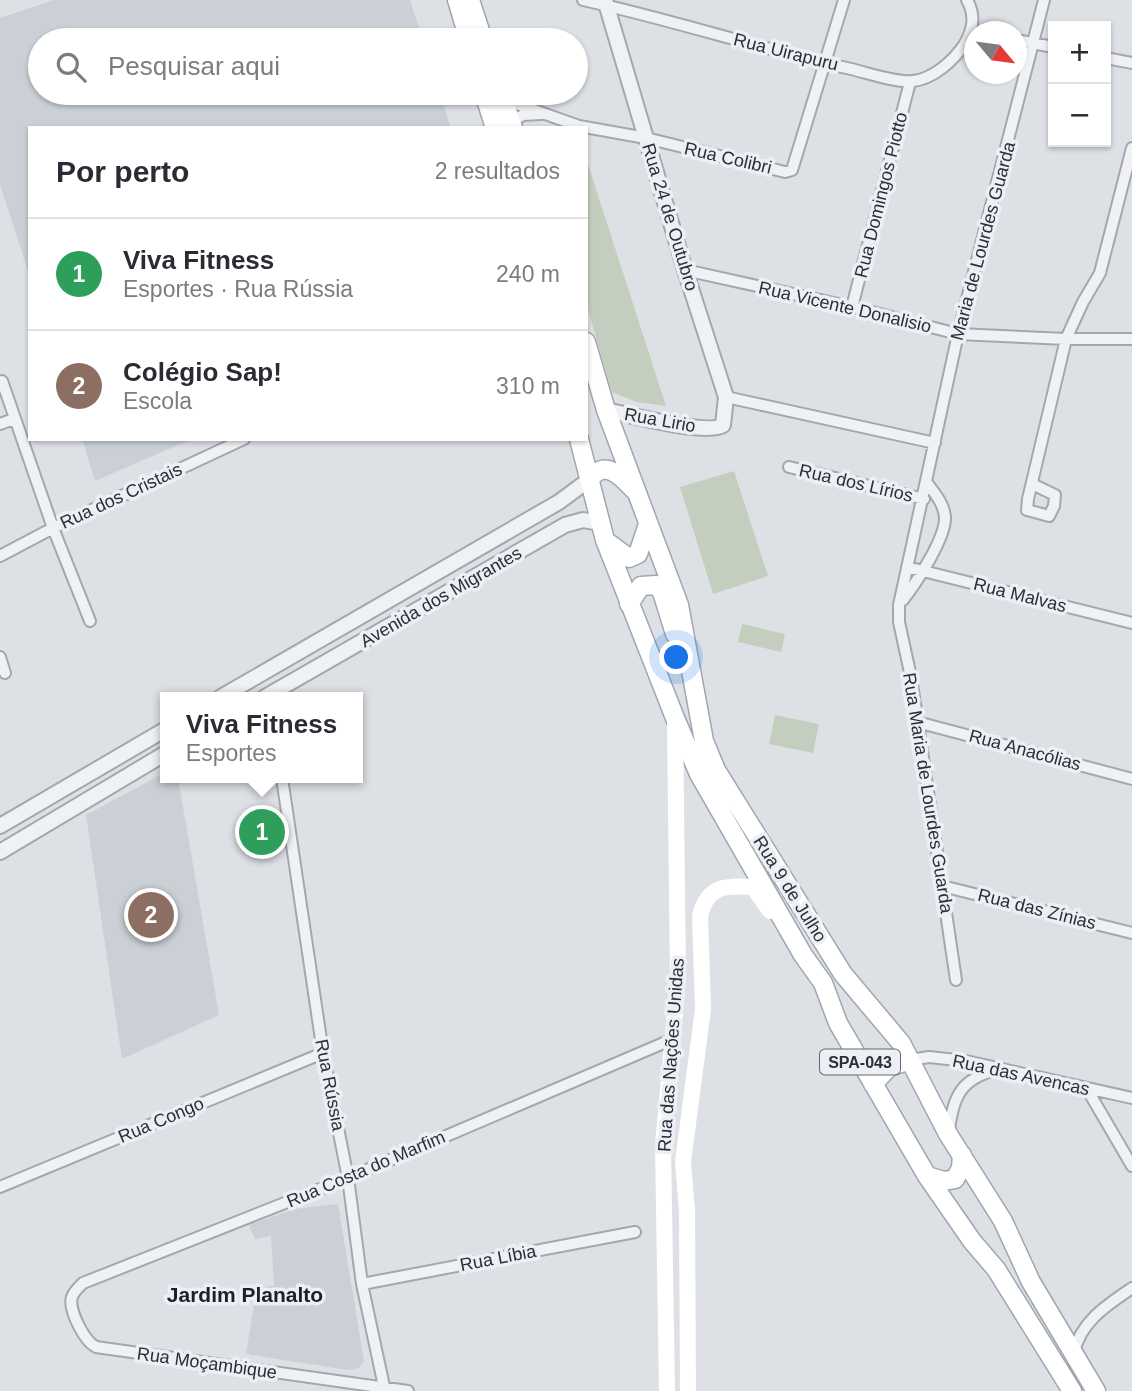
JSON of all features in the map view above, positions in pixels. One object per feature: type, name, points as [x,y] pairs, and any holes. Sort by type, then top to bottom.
[{"type":"main road","points":[[457,0],[465,28]]},
{"type":"main road","points":[[470,0],[479,28]]},
{"type":"main road","points":[[492,105],[505,126]]},
{"type":"main road","points":[[503,105],[505,126]]},
{"type":"main road","name":"Rua 9 de Julho","points":[[590,364],[679,604],[704,741],[716,770],[843,974],[901,1043],[948,1134],[994,1205],[1031,1282],[1096,1391]]},
{"type":"main road","name":"Rua 9 de Julho","points":[[580,441],[603,531],[629,604],[699,774],[803,955],[823,983],[838,1023],[927,1176],[972,1241],[996,1269],[1072,1391]]},
{"type":"main road","points":[[590,479],[594,473],[608,469],[618,473],[639,496]]},
{"type":"main road","points":[[603,531],[621,554],[629,558],[638,554],[648,524]]},
{"type":"main road","points":[[629,604],[641,586],[656,586],[662,592],[676,635],[691,721],[704,741]]},
{"type":"main road","name":"Rua das Nações Unidas","points":[[667,1391],[663,1145],[678,979],[674,718]]},
{"type":"main road","name":"Rua das Nações Unidas","points":[[688,1391],[687,1211],[683,1162],[702,1009],[702,905],[708,897],[723,887],[753,887],[803,955]]},
{"type":"main road","points":[[873,1084],[889,1067],[910,1060]]},
{"type":"main road","points":[[927,1176],[943,1181],[956,1178],[961,1168],[962,1155]]},
{"type":"street","name":"Rua Uirapuru","points":[[583,0],[605,3],[825,63],[909,82]]},
{"type":"street","points":[[825,63],[844,0]]},
{"type":"street","points":[[967,0],[973,21]]},
{"type":"street","name":"Maria de Lourdes Guarda","points":[[927,482],[958,334],[1044,0]]},
{"type":"street","name":"Rua 24 de Outubro","points":[[605,3],[726,397]]},
{"type":"street","points":[[1027,42],[1048,46]]},
{"type":"street","points":[[909,82],[934,73],[951,61],[964,44]]},
{"type":"street","points":[[1111,59],[1132,63]]},
{"type":"street","name":"Rua Colibri","points":[[588,127],[785,172],[792,170],[825,63]]},
{"type":"street","name":"Rua Domingos Piotto","points":[[852,307],[909,82]]},
{"type":"street","name":"Rua Colibri","points":[[523,105],[541,114],[584,126]]},
{"type":"street","points":[[505,126],[523,116],[541,114]]},
{"type":"street","points":[[1032,484],[1066,339],[1100,273],[1132,148]]},
{"type":"street","name":"Rua Vicente Donalisio","points":[[685,270],[958,334],[1132,339]]},
{"type":"street","points":[[2,381],[53,528],[90,621]]},
{"type":"street","points":[[726,397],[935,443]]},
{"type":"street","name":"Rua Lirio","points":[[606,410],[715,430],[723,425],[726,397]]},
{"type":"street","points":[[0,424],[14,419]]},
{"type":"street","name":"Rua dos Cristais","points":[[0,556],[53,528],[240,441]]},
{"type":"street","name":"Rua dos Lírios","points":[[789,467],[924,499]]},
{"type":"street","name":"Avenida dos Migrantes","points":[[230,692],[559,502],[590,479]]},
{"type":"street","points":[[899,606],[924,571],[940,536],[945,517],[943,506],[927,482]]},
{"type":"street","name":"Rua Maria de Lourdes Guarda","points":[[927,482],[899,606],[899,622],[911,677],[956,980]]},
{"type":"street","name":"Avenida dos Migrantes","points":[[275,692],[565,525],[583,520],[603,531]]},
{"type":"street","name":"Rua Malvas","points":[[907,567],[1132,623]]},
{"type":"street","name":"Avenida dos Migrantes","points":[[285,686],[275,680],[284,667],[348,631],[359,618]]},
{"type":"street","points":[[0,657],[5,673]]},
{"type":"street","name":"Rua Anacólias","points":[[917,722],[1132,779]]},
{"type":"street","points":[[0,826],[160,732]]},
{"type":"street","points":[[91,797],[91,783],[95,777],[160,740]]},
{"type":"street","points":[[0,852],[160,757]]},
{"type":"street","name":"Rua Rússia","points":[[283,783],[323,1053],[348,1178],[362,1284],[385,1390]]},
{"type":"street","points":[[31,807],[23,821],[26,827],[35,830]]},
{"type":"street","points":[[0,838],[0,847]]},
{"type":"street","name":"Rua das Zínias","points":[[942,886],[1132,933]]},
{"type":"street","name":"Rua Costa do Marfim","points":[[71,1306],[72,1298],[83,1283],[348,1178],[673,1039]]},
{"type":"street","name":"Rua Congo","points":[[0,1187],[323,1053]]},
{"type":"street","name":"Rua das Avencas","points":[[910,1060],[929,1057],[1002,1068],[1132,1098]]},
{"type":"street","points":[[948,1134],[953,1103],[958,1093],[981,1073],[1002,1068]]},
{"type":"street","points":[[1087,1089],[1132,1166]]},
{"type":"street","name":"Rua Líbia","points":[[362,1284],[635,1232]]},
{"type":"street","points":[[1073,1356],[1078,1338],[1092,1318],[1132,1289]]},
{"type":"street","name":"Rua Moçambique","points":[[71,1306],[86,1339],[96,1347],[385,1390],[408,1391]]},
{"type":"shaded area","points":[[54,0],[410,0],[419,28],[28,28],[28,105],[444,105],[450,126],[28,126],[28,271],[0,185],[0,18]]},
{"type":"shaded area","points":[[83,441],[187,441],[95,481]]},
{"type":"shaded area","points":[[160,775],[160,783],[179,783],[219,1015],[122,1059],[86,815]]},
{"type":"shaded area","points":[[338,1204],[364,1361],[359,1368],[348,1370],[246,1354],[257,1287],[274,1286],[271,1236],[255,1239],[249,1225],[295,1209]]},
{"type":"green space","points":[[588,164],[666,406],[637,402],[612,392],[588,310]]},
{"type":"green space","points":[[734,471],[768,576],[713,594],[680,487]]},
{"type":"green space","points":[[742,624],[785,634],[781,652],[738,642]]},
{"type":"green space","points":[[775,715],[819,724],[813,753],[769,744]]},
{"type":"place","name":"Viva Fitness","points":[[262,832]]},
{"type":"place","name":"Colégio Sap!","points":[[151,915]]},
{"type":"district","name":"Jardim Planalto","points":[[245,1295]]}]
